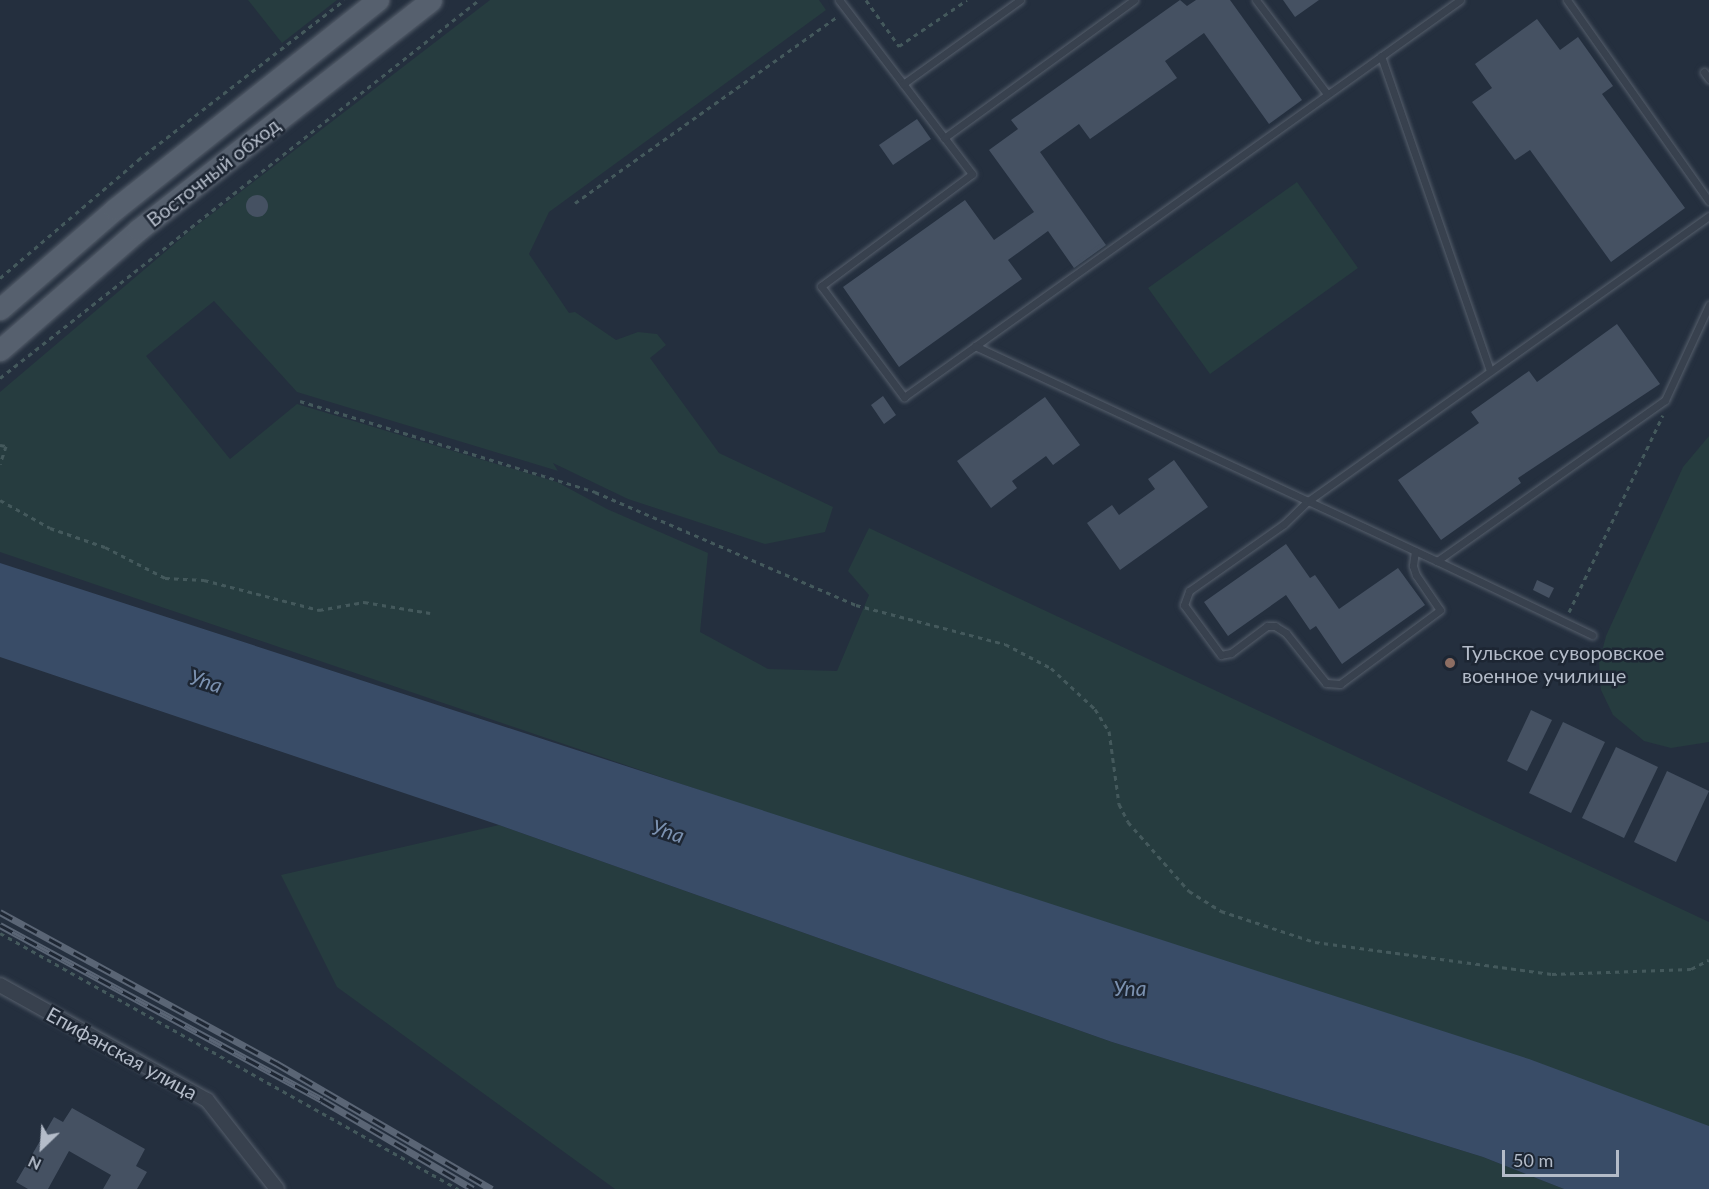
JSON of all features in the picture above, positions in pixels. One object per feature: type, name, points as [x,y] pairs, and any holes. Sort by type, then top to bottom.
[{"type":"main road","name":"Восточный обход","points":[[0,350],[138,230],[431,0]]},
{"type":"main road","name":"Восточный обход","points":[[0,309],[115,209],[375,2]]},
{"type":"street","name":"Епифанская улица","points":[[0,985],[207,1100],[277,1189]]},
{"type":"lane","points":[[839,0],[972,174],[821,286],[904,397],[1460,0]]},
{"type":"lane","points":[[903,84],[1020,0]]},
{"type":"lane","points":[[944,138],[1134,0]]},
{"type":"lane","points":[[1256,0],[1327,94]]},
{"type":"lane","points":[[1567,0],[1709,201]]},
{"type":"lane","points":[[1381,56],[1490,372]]},
{"type":"lane","points":[[1415,551],[1416,575],[1440,610],[1340,684],[1326,683],[1286,633],[1275,626],[1267,626],[1231,653],[1215,651],[1183,599],[1308,501],[1709,216]]},
{"type":"lane","points":[[1437,561],[1665,400],[1709,305]]},
{"type":"lane","points":[[975,346],[1592,635]]},
{"type":"path","points":[[0,278],[138,160],[344,0]]},
{"type":"path","points":[[0,378],[479,0]]},
{"type":"path","points":[[866,0],[899,45],[967,0]]},
{"type":"path","points":[[575,203],[846,10]]},
{"type":"path","points":[[1564,622],[1667,406],[1665,400]]},
{"type":"path","points":[[300,401],[595,492],[856,605],[1005,644],[1051,668],[1095,709],[1109,731],[1119,804],[1128,822],[1189,891],[1221,911],[1315,942],[1552,974],[1690,969],[1709,960]]},
{"type":"path","points":[[0,445],[6,446],[0,464]]},
{"type":"path","points":[[0,500],[50,528],[105,547],[165,578],[204,580],[320,610],[364,602],[430,613]]},
{"type":"path","points":[[0,933],[458,1189]]},
{"type":"green space","points":[[248,0],[337,0],[282,43]]},
{"type":"green space","points":[[490,0],[819,0],[826,10],[549,212],[529,254],[569,313],[575,312],[616,340],[638,332],[657,334],[666,345],[650,358],[719,453],[833,507],[825,532],[765,544],[628,499],[553,463],[558,471],[297,392],[214,301],[146,356],[230,459],[297,404],[557,482],[607,509],[708,553],[700,632],[768,669],[837,671],[869,595],[848,571],[869,528],[1709,922],[1709,1134],[0,552],[0,392],[191,230]]},
{"type":"green space","points":[[1297,182],[1358,268],[1210,374],[1148,288]]},
{"type":"green space","points":[[1709,436],[1709,742],[1671,748],[1644,741],[1613,715],[1601,690],[1599,663],[1606,636],[1683,467]]},
{"type":"green space","points":[[499,825],[1112,1042],[1483,1157],[1564,1189],[615,1189],[337,987],[281,875]]},
{"type":"water","name":"Упа","points":[[0,563],[1529,1059],[1709,1126],[1709,1189],[1564,1189],[1483,1157],[1112,1042],[499,825],[0,657]]},
{"type":"building","points":[[1180,0],[1187,6],[1196,0],[1230,0],[1302,100],[1269,124],[1204,33],[1165,61],[1177,78],[1090,139],[1079,124],[1040,152],[1106,245],[1074,268],[1048,231],[1008,260],[1022,279],[899,367],[843,287],[965,200],[994,240],[1034,212],[989,150],[1018,129],[1011,120]]},
{"type":"building","points":[[1283,0],[1319,0],[1295,17]]},
{"type":"building","points":[[1537,19],[1560,50],[1578,37],[1613,86],[1602,94],[1685,208],[1611,262],[1530,150],[1515,160],[1472,102],[1492,88],[1475,64]]},
{"type":"building","points":[[917,119],[931,139],[893,165],[879,145]]},
{"type":"building","points":[[257,195],[265,198],[268,206],[265,214],[257,217],[249,214],[246,206],[249,198]]},
{"type":"building","points":[[1617,324],[1660,384],[1518,478],[1521,483],[1441,540],[1398,480],[1479,423],[1471,412],[1529,371],[1537,382]]},
{"type":"building","points":[[883,396],[896,415],[884,424],[871,405]]},
{"type":"building","points":[[1045,397],[1080,445],[1053,465],[1046,456],[1012,481],[1017,488],[991,508],[957,461]]},
{"type":"building","points":[[1174,460],[1208,507],[1120,570],[1087,523],[1112,505],[1119,515],[1155,489],[1148,479]]},
{"type":"building","points":[[1286,544],[1310,578],[1315,575],[1339,609],[1398,568],[1425,605],[1342,664],[1316,626],[1310,630],[1286,595],[1228,636],[1204,602]]},
{"type":"building","points":[[1537,580],[1554,588],[1549,598],[1533,590]]},
{"type":"building","points":[[1531,710],[1552,720],[1527,771],[1507,761]]},
{"type":"building","points":[[1563,722],[1605,742],[1571,813],[1529,793]]},
{"type":"building","points":[[1616,747],[1658,767],[1624,838],[1582,818]]},
{"type":"building","points":[[1667,771],[1709,791],[1676,862],[1634,842]]},
{"type":"building","points":[[72,1108],[145,1149],[136,1166],[147,1172],[137,1189],[103,1189],[111,1175],[69,1151],[48,1189],[28,1189],[16,1182],[54,1117],[63,1122]]},
{"type":"railway","points":[[0,912],[276,1063],[492,1189]]},
{"type":"railway","points":[[0,925],[322,1100],[473,1189]]},
{"type":"place","name":"Тульское суворовское военное училище","points":[[1450,663]]}]
